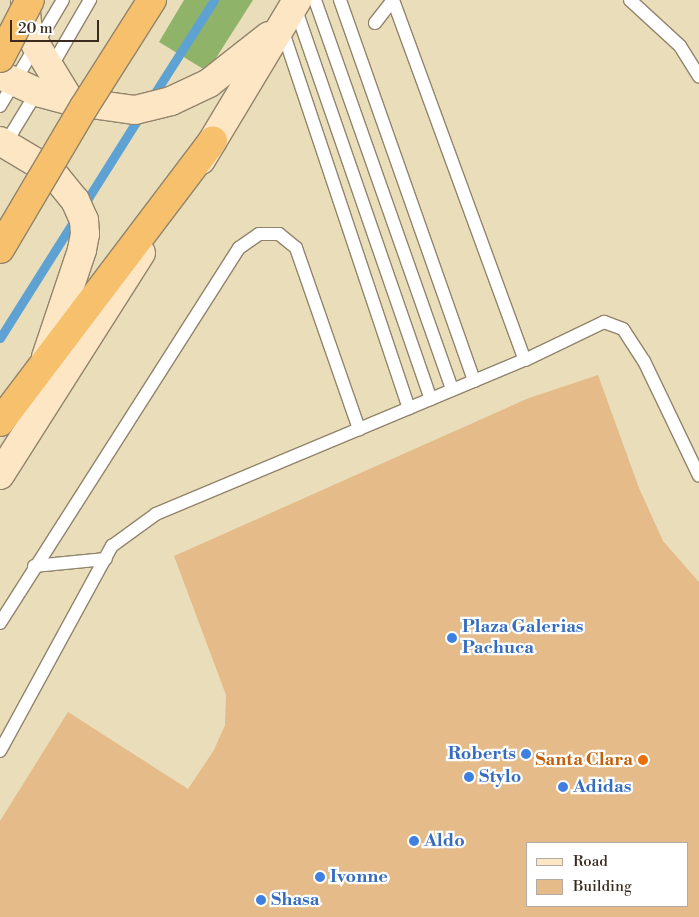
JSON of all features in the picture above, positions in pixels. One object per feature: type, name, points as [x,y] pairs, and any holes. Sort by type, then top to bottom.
[{"type":"highway","points":[[0,58],[30,0]]},
{"type":"highway","points":[[0,249],[84,107],[152,0]]},
{"type":"highway","points":[[0,422],[44,360],[213,140]]},
{"type":"main road","points":[[25,0],[27,25],[36,45],[20,85],[70,100],[135,110],[171,101],[209,83],[297,8]]},
{"type":"main road","points":[[0,475],[297,8]]},
{"type":"main road","points":[[2,146],[52,172],[75,200],[84,220],[82,250],[44,360]]},
{"type":"lane","points":[[2,146],[20,85],[36,45],[63,0]]},
{"type":"lane","points":[[20,85],[90,0]]},
{"type":"lane","points":[[340,0],[474,381]]},
{"type":"lane","points":[[393,0],[525,360]]},
{"type":"lane","points":[[375,23],[393,0]]},
{"type":"lane","points":[[630,0],[680,46],[699,76]]},
{"type":"lane","points":[[297,8],[452,390]]},
{"type":"lane","points":[[297,8],[431,399]]},
{"type":"lane","points":[[297,8],[409,408]]},
{"type":"lane","points":[[0,623],[34,566],[240,248],[260,234],[279,234],[296,248],[358,429]]},
{"type":"lane","points":[[0,751],[112,546],[156,514],[525,360],[604,322],[623,329],[647,367],[699,476]]},
{"type":"lane","points":[[34,566],[106,559]]},
{"type":"green space","points":[[184,0],[253,0],[216,58],[205,70],[159,42]]},
{"type":"building","name":"Plaza Galerias Pachuca","points":[[598,375],[639,488],[663,541],[699,582],[699,917],[0,917],[0,821],[68,712],[188,789],[214,750],[225,725],[226,695],[174,556],[529,398]]},
{"type":"waterway","points":[[151,99],[214,0]]},
{"type":"waterway","points":[[0,338],[141,114]]},
{"type":"place","name":"Plaza Galerias Pachuca","points":[[452,638]]},
{"type":"place","name":"Roberts","points":[[526,754]]},
{"type":"place","name":"Santa Clara","points":[[643,760]]},
{"type":"place","name":"Stylo","points":[[469,777]]},
{"type":"place","name":"Adidas","points":[[563,787]]},
{"type":"place","name":"Aldo","points":[[414,841]]},
{"type":"place","name":"Ivonne","points":[[320,877]]},
{"type":"place","name":"Shasa","points":[[261,900]]}]
